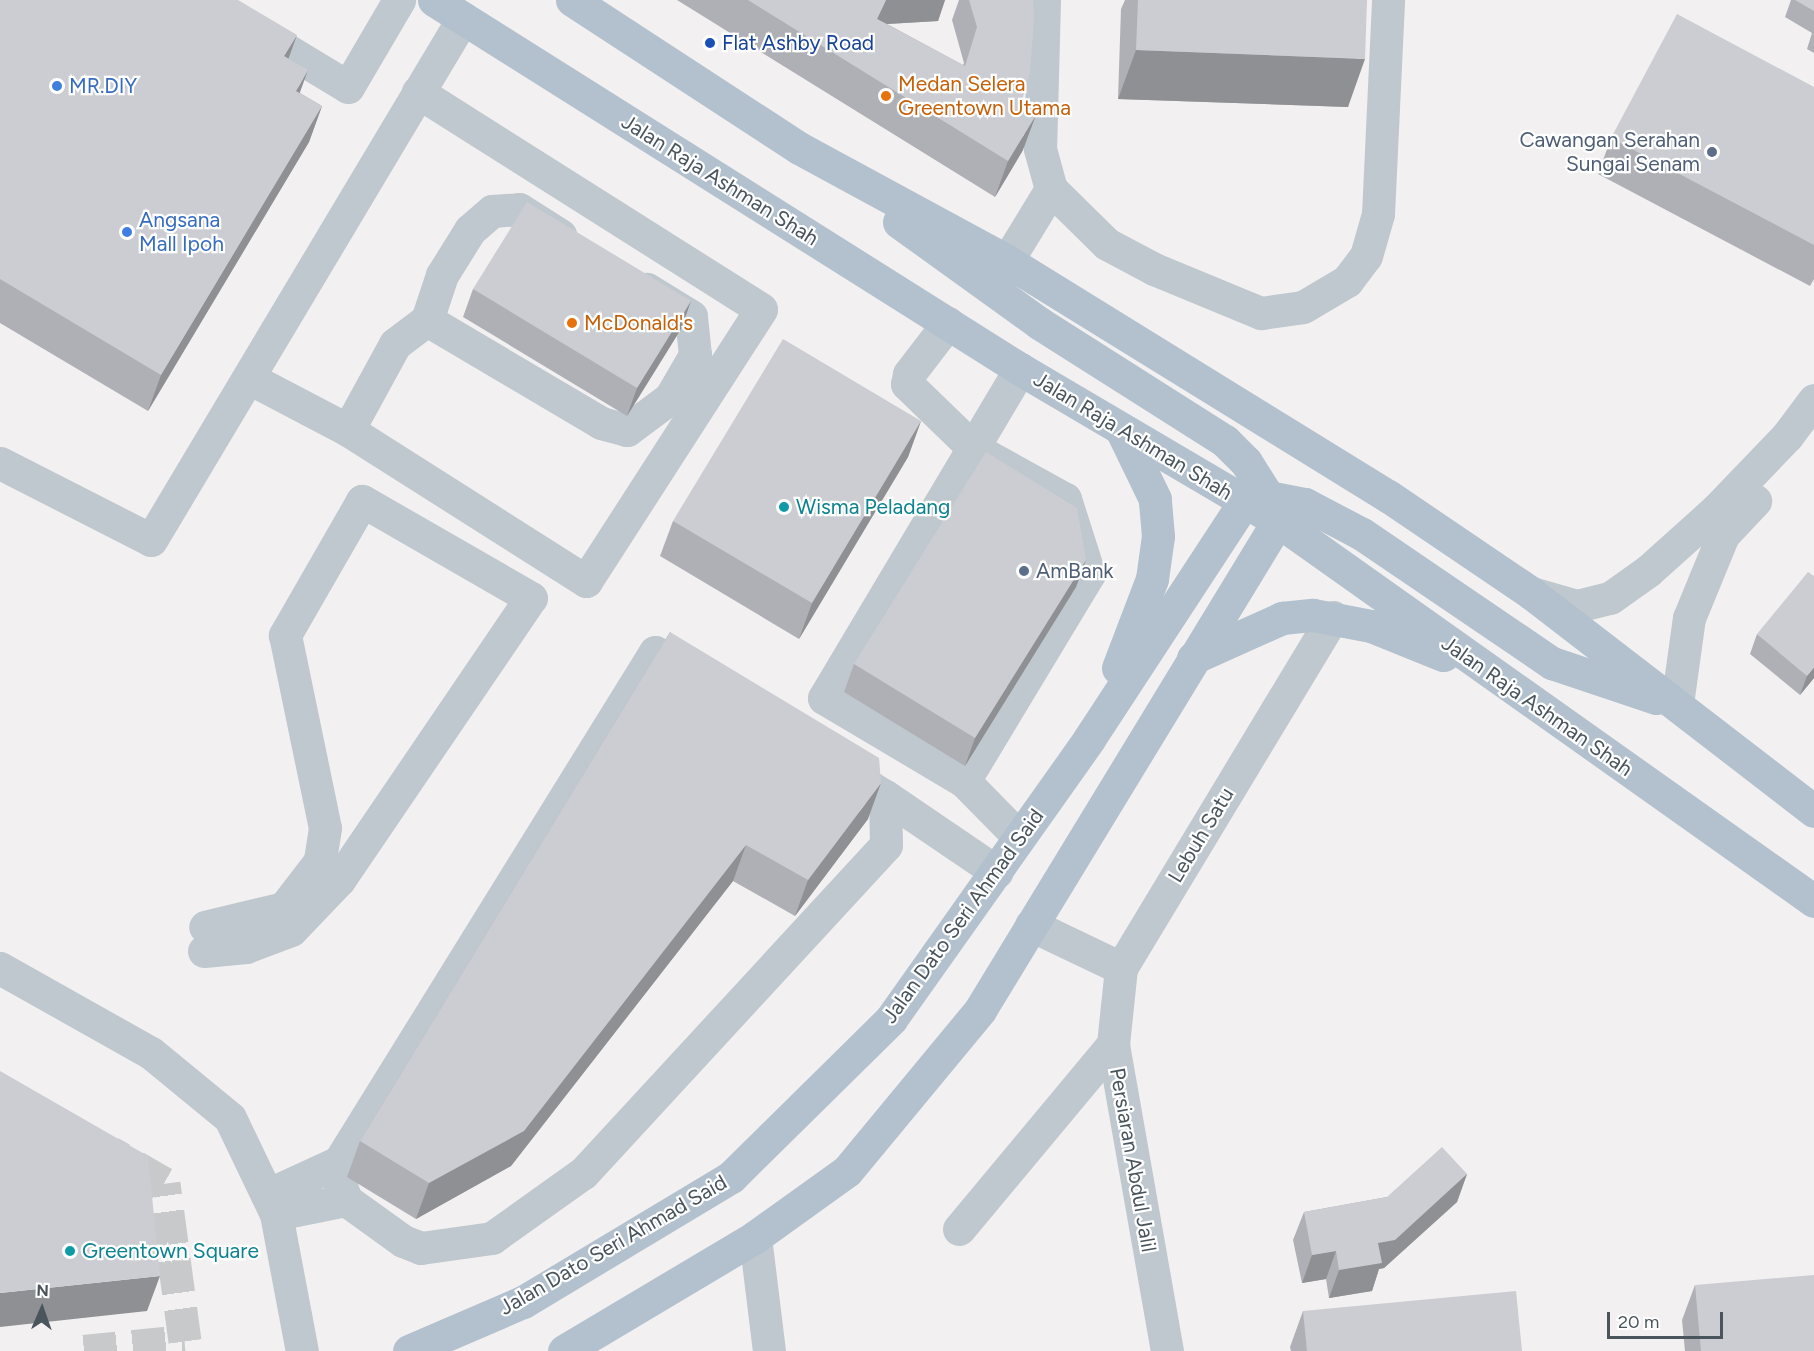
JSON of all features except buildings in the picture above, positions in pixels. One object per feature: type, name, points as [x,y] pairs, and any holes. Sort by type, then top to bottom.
[{"type":"main road","name":"Jalan Raja Ashman Shah","points":[[434,0],[1020,369],[1120,428],[1263,507],[1490,674],[1814,901]]},
{"type":"main road","points":[[564,1351],[755,1237],[847,1171],[980,1010],[1192,658],[1263,507],[1246,462],[1225,441],[1039,323],[799,148],[572,0]]},
{"type":"main road","points":[[799,148],[1007,261],[1308,445],[1531,593],[1814,811]]},
{"type":"main road","points":[[1089,739],[1152,579],[1158,536],[1155,499],[1120,428]]},
{"type":"main road","points":[[1263,507],[1305,504],[1362,534],[1552,663],[1677,704]]},
{"type":"main road","name":"Jalan Dato Seri Ahmad Said","points":[[409,1351],[523,1302],[731,1177],[891,1019],[997,872],[1018,836],[1263,507]]},
{"type":"main road","points":[[1192,658],[1282,618],[1333,617],[1371,626],[1490,674]]},
{"type":"street","points":[[204,0],[348,87],[399,0]]},
{"type":"street","points":[[1044,0],[1040,149],[1051,189],[1107,244],[1154,269],[1261,313],[1303,306],[1347,281],[1366,256],[1378,214],[1388,0]]},
{"type":"street","points":[[0,463],[151,540],[463,18]]},
{"type":"street","points":[[249,378],[348,430],[586,581],[761,309],[418,92]]},
{"type":"street","points":[[427,320],[601,423],[627,430],[670,398],[695,355],[691,316],[675,283],[587,215],[566,187]]},
{"type":"street","points":[[1007,261],[1051,189]]},
{"type":"street","points":[[348,430],[395,344],[427,320],[442,274],[470,230],[492,211],[519,209],[590,253]]},
{"type":"street","points":[[620,272],[691,316]]},
{"type":"street","points":[[948,323],[909,374],[907,384],[973,448],[1065,499],[1089,574],[964,781]]},
{"type":"street","points":[[1018,836],[964,781],[824,698],[1020,369]]},
{"type":"street","points":[[1531,593],[1577,606],[1610,598],[1648,571],[1717,509],[1787,436],[1814,400]]},
{"type":"street","points":[[1677,704],[1689,618],[1723,535],[1814,433]]},
{"type":"street","points":[[362,501],[531,598],[339,880],[291,930],[246,947],[205,939],[284,908],[320,861],[325,828],[285,636],[362,501]]},
{"type":"street","name":"Lebuh Satu","points":[[1121,968],[1333,617]]},
{"type":"street","points":[[271,1204],[339,1162],[655,652],[885,796],[997,872]]},
{"type":"street","points":[[339,1162],[338,1178],[346,1200],[403,1241],[420,1248],[444,1247],[492,1238],[583,1173],[886,845],[885,796]]},
{"type":"street","points":[[1031,925],[1121,968]]},
{"type":"street","points":[[0,968],[151,1053],[230,1118],[271,1204],[302,1351]]},
{"type":"street","name":"Persiaran Abdul Jalil","points":[[1121,968],[1113,1044],[1167,1351]]},
{"type":"street","points":[[959,1229],[1113,1044]]},
{"type":"street","points":[[271,1204],[346,1200]]},
{"type":"street","points":[[755,1237],[769,1351]]},
{"type":"tunnel","points":[[84,1351],[185,1341],[164,1183],[110,1152]]},
{"type":"place","name":"Flat Ashby Road","points":[[710,43]]},
{"type":"place","name":"MR.DIY","points":[[57,86]]},
{"type":"place","name":"Medan Selera Greentown Utama","points":[[886,96]]},
{"type":"place","name":"Cawangan Serahan Sungai Senam","points":[[1712,152]]},
{"type":"place","name":"Angsana Mall Ipoh","points":[[127,232]]},
{"type":"place","name":"McDonald's","points":[[572,323]]},
{"type":"place","name":"Wisma Peladang","points":[[784,507]]},
{"type":"place","name":"AmBank","points":[[1024,571]]},
{"type":"place","name":"Greentown Square","points":[[70,1251]]}]
